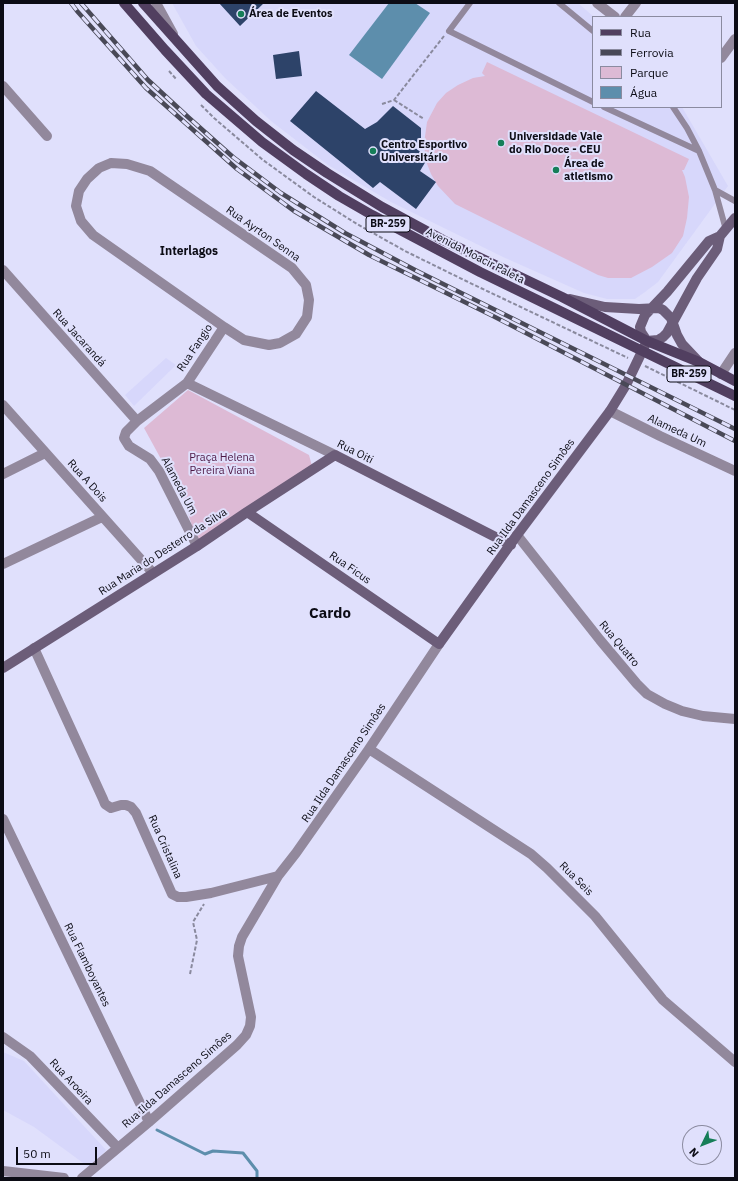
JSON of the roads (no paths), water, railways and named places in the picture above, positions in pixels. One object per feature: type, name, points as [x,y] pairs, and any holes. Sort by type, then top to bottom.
[{"type":"main road","name":"Avenida Moacir Paleta","points":[[124,3],[164,50],[206,94],[262,142],[339,196],[480,272],[735,396]]},
{"type":"main road","name":"Avenida Moacir Paleta","points":[[143,3],[217,86],[256,121],[293,150],[327,173],[382,207],[443,240],[562,297],[647,341],[699,362],[735,381]]},
{"type":"street","points":[[156,3],[177,42]]},
{"type":"street","points":[[597,3],[614,16]]},
{"type":"street","points":[[626,16],[636,3]]},
{"type":"street","points":[[722,57],[735,39]]},
{"type":"street","points":[[3,86],[47,136]]},
{"type":"street","name":"Rua Ayrton Senna","points":[[111,162],[127,164],[150,171],[292,268],[306,285],[310,300],[307,317],[296,334],[280,343],[269,345],[244,340],[224,327],[93,235],[81,221],[76,206],[79,191],[87,179],[99,168],[111,162]]},
{"type":"street","points":[[723,233],[709,241],[671,287],[645,314],[640,327],[640,332],[647,341],[658,340],[667,333],[697,278],[717,248],[723,233],[735,218]]},
{"type":"street","name":"Rua Jacarandá","points":[[3,270],[137,421]]},
{"type":"street","points":[[562,297],[605,307],[639,309],[659,308],[671,318],[682,344],[699,362]]},
{"type":"street","name":"Rua Fangio","points":[[187,383],[224,327]]},
{"type":"street","name":"Rua Ilda Damasceno Simôes","points":[[82,1178],[237,1045],[246,1034],[250,1026],[251,1017],[238,956],[242,936],[278,876],[296,853],[369,749],[439,644],[517,535],[610,411],[626,385],[647,341]]},
{"type":"street","points":[[721,374],[735,353]]},
{"type":"street","name":"Alameda Um","points":[[187,383],[137,421],[126,432],[124,438],[126,444],[150,459],[159,471],[197,546]]},
{"type":"street","name":"Rua Oiti","points":[[187,383],[335,455],[511,545]]},
{"type":"street","name":"Rua A Dois","points":[[3,405],[153,573]]},
{"type":"street","name":"Alameda Um","points":[[610,411],[735,471]]},
{"type":"street","points":[[3,474],[45,453]]},
{"type":"street","name":"Rua Maria do Desterro da Silva","points":[[3,668],[197,546],[335,455]]},
{"type":"street","name":"Rua Ficus","points":[[247,512],[439,644]]},
{"type":"street","points":[[3,564],[102,517]]},
{"type":"street","name":"Rua Quatro","points":[[517,535],[600,640],[647,694],[682,711],[703,716],[735,719]]},
{"type":"street","name":"Rua Cristalina","points":[[34,648],[105,804],[111,808],[126,805],[131,807],[136,813],[172,894],[178,897],[186,897],[211,893],[278,876]]},
{"type":"street","name":"Rua Seis","points":[[369,749],[531,854],[548,868],[595,916],[664,1000],[735,1062]]},
{"type":"street","name":"Rua Flamboyantes","points":[[3,819],[149,1122]]},
{"type":"street","name":"Rua Aroeira","points":[[3,1036],[30,1056],[118,1148]]},
{"type":"street","points":[[3,1171],[64,1178]]},
{"type":"lane","points":[[470,3],[449,31],[592,102]]},
{"type":"lane","points":[[559,3],[592,30]]},
{"type":"lane","points":[[606,108],[699,151]]},
{"type":"lane","points":[[674,108],[687,128],[699,151],[716,190],[723,233]]},
{"type":"lane","points":[[716,190],[735,201]]},
{"type":"water","points":[[389,3],[415,3],[430,13],[382,79],[349,55]]},
{"type":"waterway","points":[[157,1130],[205,1154],[213,1151],[243,1153],[257,1171],[257,1178]]},
{"type":"railway","points":[[71,3],[146,88],[237,169],[294,211],[369,255],[493,316],[735,441]]},
{"type":"railway","points":[[81,3],[148,80],[233,157],[281,193],[345,233],[417,271],[735,429]]},
{"type":"place","name":"Área de Eventos","points":[[241,14]]},
{"type":"place","name":"Universidade Vale do Rio Doce - CEU","points":[[501,143]]},
{"type":"place","name":"Centro Esportivo Universitário","points":[[373,151]]},
{"type":"place","name":"Área de atletismo","points":[[556,170]]},
{"type":"district","name":"Interlagos","points":[[189,252]]},
{"type":"district","name":"Cardo","points":[[330,614]]},
{"type":"park label","name":"Praça Helena Pereira Viana","points":[[222,464]]}]
